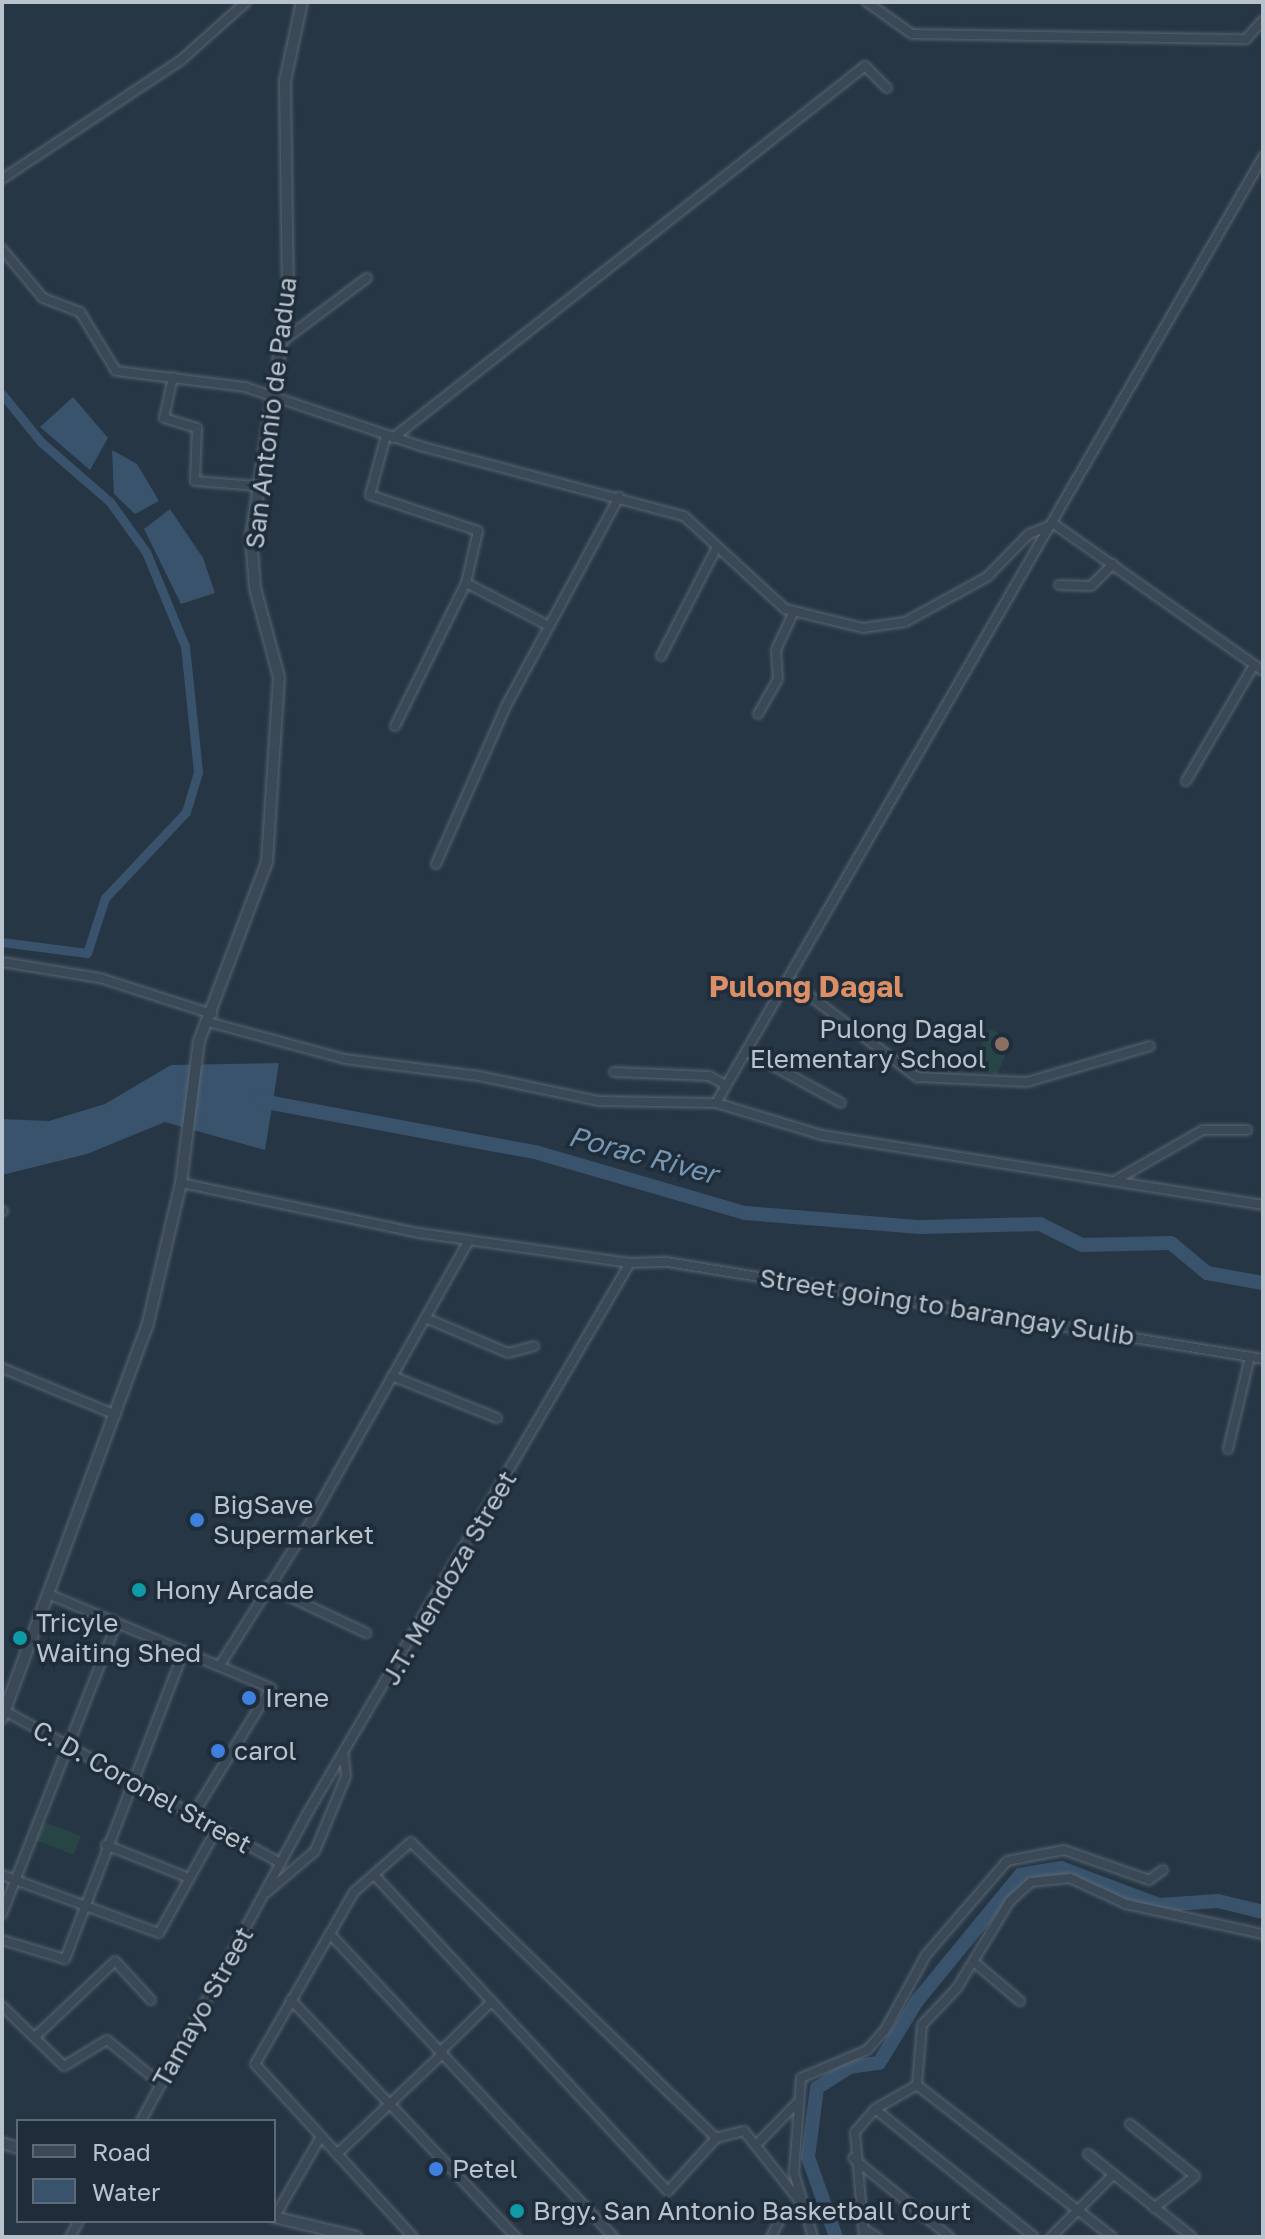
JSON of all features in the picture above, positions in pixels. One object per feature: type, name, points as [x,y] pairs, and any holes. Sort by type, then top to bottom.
[{"type":"street","points":[[2,179],[181,60],[246,2]]},
{"type":"street","name":"San Antonio de Padua","points":[[4,1715],[53,1596],[147,1327],[181,1183],[198,1048],[267,862],[274,795],[279,677],[255,588],[257,486],[279,344],[292,221],[285,81],[302,2]]},
{"type":"street","points":[[867,2],[912,34],[1246,39],[1263,20]]},
{"type":"street","points":[[395,726],[466,583],[478,531],[370,495],[390,437],[865,66],[887,88]]},
{"type":"street","points":[[716,1103],[1054,524],[1263,157]]},
{"type":"street","points":[[2,249],[43,298],[80,312],[116,371],[173,377],[269,396],[390,437],[684,516],[716,549],[794,611],[863,628],[905,622],[987,577],[1029,534],[1054,524]]},
{"type":"street","points":[[279,344],[367,278]]},
{"type":"street","points":[[173,377],[164,418],[197,428],[195,481],[257,486]]},
{"type":"street","points":[[436,864],[466,787],[619,497]]},
{"type":"street","points":[[1054,524],[1263,671]]},
{"type":"street","points":[[661,656],[716,549]]},
{"type":"street","points":[[1059,585],[1091,586],[1113,564]]},
{"type":"street","points":[[466,583],[549,626]]},
{"type":"street","points":[[758,714],[778,679],[776,650],[794,611]]},
{"type":"street","points":[[1186,781],[1254,665]]},
{"type":"street","points":[[2,962],[100,978],[210,1018],[345,1059],[599,1101],[716,1103],[822,1135],[1263,1205]]},
{"type":"street","points":[[789,980],[917,1077],[1027,1082],[1150,1046]]},
{"type":"street","points":[[746,1051],[841,1103]]},
{"type":"street","points":[[614,1072],[709,1076],[726,1085]]},
{"type":"street","points":[[1111,1181],[1203,1130],[1247,1130]]},
{"type":"street","name":"Street going to barangay Sulib","points":[[181,1183],[469,1240],[630,1263],[667,1262],[1263,1359]]},
{"type":"street","points":[[220,1665],[428,1319],[469,1240]]},
{"type":"street","name":"J.T. Mendoza Street","points":[[266,1892],[280,1863],[630,1263]]},
{"type":"street","points":[[428,1319],[508,1353],[534,1346]]},
{"type":"street","points":[[1228,1449],[1250,1357]]},
{"type":"street","points":[[2,1368],[116,1415]]},
{"type":"street","points":[[392,1376],[497,1418]]},
{"type":"street","points":[[267,1586],[366,1633]]},
{"type":"street","points":[[53,1596],[271,1688],[194,1813]]},
{"type":"street","points":[[2,1914],[65,1744],[116,1625]]},
{"type":"street","points":[[2,1940],[65,1959],[82,1905],[183,1653]]},
{"type":"street","name":"C. D. Coronel Street","points":[[4,1715],[194,1813],[280,1863]]},
{"type":"street","points":[[266,1892],[315,1851],[346,1776],[344,1757]]},
{"type":"street","points":[[2,1875],[159,1933],[217,1829]]},
{"type":"street","points":[[413,2237],[256,2069],[291,2000],[354,1892],[411,1842],[716,2138]]},
{"type":"street","points":[[106,1845],[189,1878]]},
{"type":"street","points":[[802,2208],[796,2104],[801,2078],[814,2067],[867,2050],[885,2030],[926,1955],[1007,1861],[1064,1850],[1149,1880],[1163,1870]]},
{"type":"street","points":[[375,1876],[668,2191],[716,2138],[744,2131],[759,2142],[802,2208],[813,2237]]},
{"type":"street","points":[[917,2085],[922,2025],[975,1963],[1010,1901],[1049,1876],[1126,1904],[1263,1934]]},
{"type":"street","name":"Tamayo Street","points":[[142,2119],[266,1892]]},
{"type":"street","points":[[330,1934],[614,2237]]},
{"type":"street","points":[[35,2037],[115,1961],[151,2000]]},
{"type":"street","points":[[975,1963],[1020,2001]]},
{"type":"street","points":[[291,2000],[516,2237]]},
{"type":"street","points":[[337,2154],[492,2001]]},
{"type":"street","points":[[2,2006],[64,2066],[107,2040],[161,2084]]},
{"type":"street","points":[[877,2237],[864,2234],[853,2158],[855,2132],[875,2109],[917,2085]]},
{"type":"street","points":[[917,2085],[1112,2237]]},
{"type":"street","points":[[759,2142],[796,2104]]},
{"type":"street","points":[[875,2109],[1034,2237]]},
{"type":"street","points":[[1130,2124],[1195,2176],[1154,2208]]},
{"type":"street","points":[[276,2215],[320,2138]]},
{"type":"street","points":[[1088,2154],[1192,2237]]},
{"type":"street","points":[[853,2158],[950,2237]]},
{"type":"street","points":[[1051,2237],[1074,2209],[1112,2176]]},
{"type":"street","points":[[771,2237],[783,2213],[802,2208]]},
{"type":"street","points":[[276,2218],[357,2237]]},
{"type":"green space","points":[[988,1029],[1012,1038],[997,1075],[974,1066]]},
{"type":"green space","points":[[42,1821],[81,1836],[74,1855],[35,1840]]},
{"type":"water","points":[[73,397],[108,438],[90,470],[40,427]]},
{"type":"water","points":[[112,450],[137,464],[159,501],[135,514],[114,494]]},
{"type":"water","points":[[170,509],[203,558],[215,593],[181,604],[144,529]]},
{"type":"water","points":[[279,1063],[265,1150],[165,1122],[87,1154],[2,1175],[2,1119],[49,1121],[105,1104],[171,1065]]},
{"type":"waterway","points":[[2,394],[41,442],[110,502],[146,552],[185,646],[198,772],[186,812],[105,898],[87,953],[2,942]]},
{"type":"waterway","name":"Porac River","points":[[256,1100],[535,1152],[745,1213],[920,1227],[1040,1224],[1082,1245],[1171,1243],[1207,1273],[1263,1283]]},
{"type":"waterway","points":[[836,2237],[808,2157],[817,2088],[849,2067],[879,2063],[917,2001],[1020,1875],[1061,1868],[1159,1905],[1218,1901],[1263,1912]]},
{"type":"place","name":"Pulong Dagal Elementary School","points":[[1002,1044]]},
{"type":"place","name":"BigSave Supermarket","points":[[197,1520]]},
{"type":"place","name":"Hony Arcade","points":[[139,1590]]},
{"type":"place","name":"Tricyle Waiting Shed","points":[[20,1638]]},
{"type":"place","name":"Irene","points":[[249,1698]]},
{"type":"place","name":"carol","points":[[218,1751]]},
{"type":"place","name":"Petel","points":[[436,2169]]},
{"type":"place","name":"Brgy. San Antonio Basketball Court","points":[[517,2211]]},
{"type":"district","name":"Pulong Dagal","points":[[806,986]]}]
